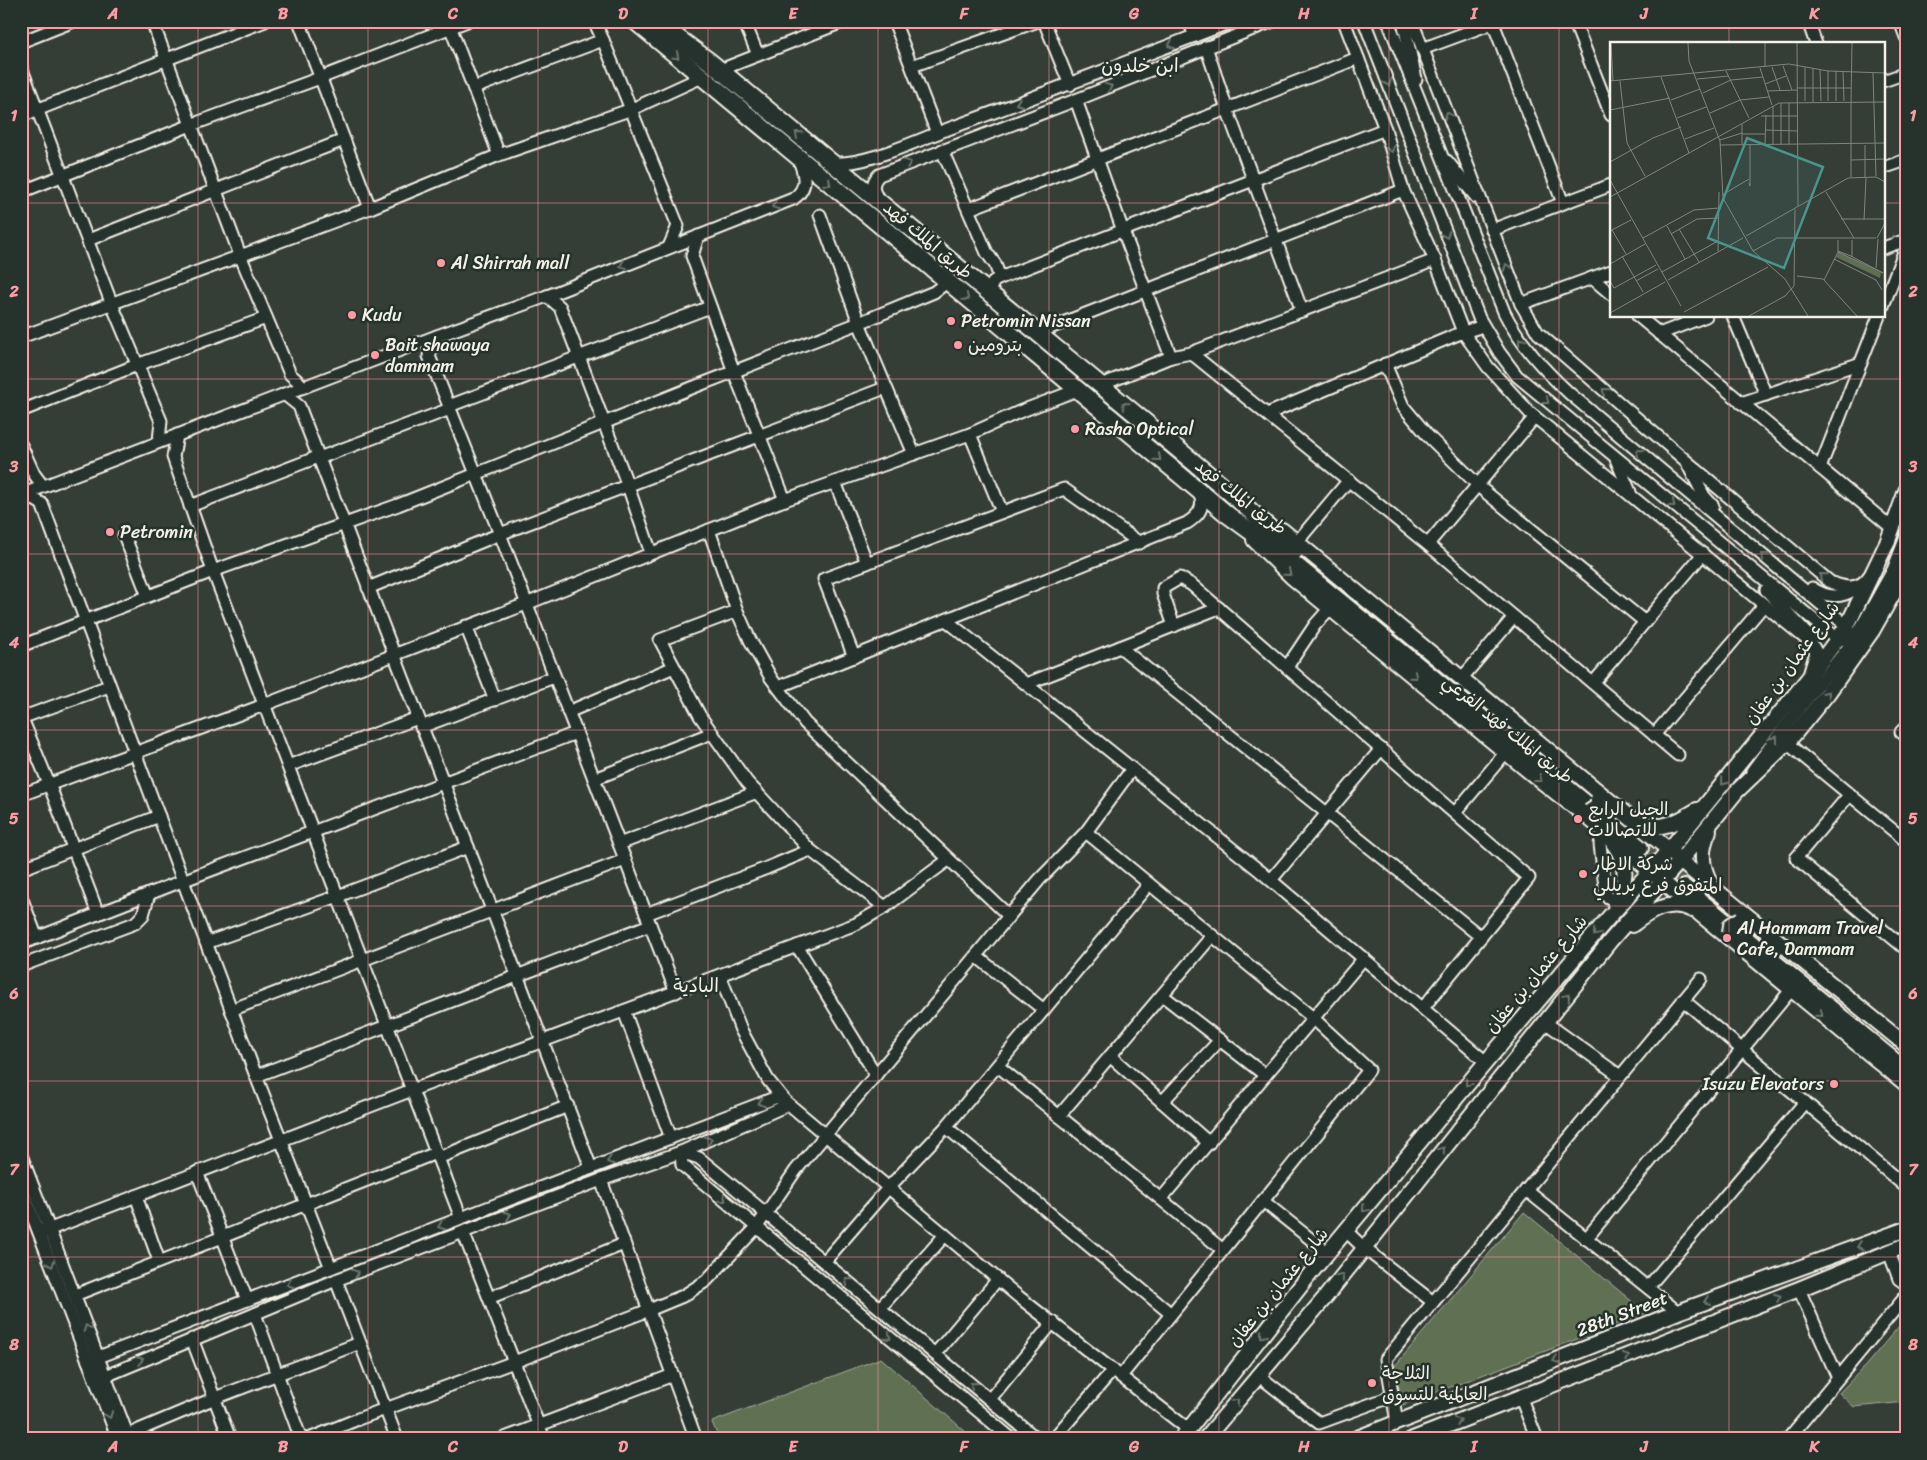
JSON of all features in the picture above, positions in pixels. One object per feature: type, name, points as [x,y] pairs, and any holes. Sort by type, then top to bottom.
[{"type":"highway","name":"طريق الملك فهد","points":[[635,22],[1228,515],[1283,555],[1642,845],[1272,532],[1226,489],[714,65],[655,21]]},
{"type":"highway","points":[[1906,1058],[1802,972],[1687,886],[1906,1071]]},
{"type":"main road","points":[[666,21],[714,65]]},
{"type":"main road","name":"طريق الملك فهد الفرعي","points":[[1226,489],[1276,524],[1462,678],[1596,794],[1632,819],[1669,850],[1746,919],[1906,1045]]},
{"type":"main road","name":"شارع عثمان بن عفان","points":[[1185,1434],[1346,1231],[1486,1062],[1610,916],[1669,850],[1807,680],[1847,626],[1876,567],[1906,491]]},
{"type":"main road","name":"طريق الملك فهد الفرعي","points":[[1228,515],[1280,566],[1330,608],[1592,820],[1651,869],[1700,914],[1731,937],[1791,990],[1906,1084]]},
{"type":"main road","name":"شارع عثمان بن عفان","points":[[1205,1439],[1364,1248],[1611,940],[1680,861],[1736,792],[1787,743],[1828,693],[1862,646],[1898,585],[1906,566]]},
{"type":"main road","points":[[1596,794],[1598,806],[1592,820],[1614,845],[1625,870],[1625,881],[1610,916]]},
{"type":"main road","points":[[1632,819],[1652,827],[1665,826],[1681,820],[1706,805]]},
{"type":"main road","points":[[1714,890],[1706,875],[1703,859],[1704,841],[1715,818]]},
{"type":"main road","points":[[1611,940],[1645,915],[1660,907],[1678,905],[1700,914]]},
{"type":"main road","points":[[1731,937],[1731,925],[1746,919]]},
{"type":"main road","name":"28th Street","points":[[1355,1439],[1678,1312],[1906,1228]]},
{"type":"main road","points":[[1413,1439],[1799,1289],[1906,1245]]},
{"type":"street","points":[[21,42],[56,24],[74,21]]},
{"type":"street","points":[[152,21],[215,190],[266,318],[290,374],[304,387]]},
{"type":"street","points":[[21,116],[265,21]]},
{"type":"street","points":[[299,21],[370,208]]},
{"type":"street","points":[[21,192],[191,125],[320,78],[449,24],[467,21]]},
{"type":"street","points":[[594,21],[632,109],[678,226],[669,247]]},
{"type":"street","points":[[744,21],[758,55]]},
{"type":"street","points":[[714,65],[758,55],[845,21]]},
{"type":"street","points":[[894,21],[937,133]]},
{"type":"street","points":[[912,66],[1038,21]]},
{"type":"street","points":[[1044,21],[1070,85]]},
{"type":"street","points":[[1189,21],[1194,36]]},
{"type":"street","points":[[832,163],[842,164],[883,153],[1070,85],[1233,21]]},
{"type":"street","points":[[883,206],[874,192],[874,183],[879,174],[1076,100],[1273,21]]},
{"type":"street","points":[[1344,21],[1385,129],[1403,190],[1435,260],[1463,332],[1488,367],[1535,417],[1811,643]]},
{"type":"street","points":[[1364,21],[1479,318],[1499,352]]},
{"type":"street","points":[[1388,21],[1512,330],[1544,370],[1569,393],[1847,626],[1854,640]]},
{"type":"street","points":[[1403,21],[1420,103]]},
{"type":"street","points":[[1412,21],[1521,304],[1538,333],[1684,460],[1830,582],[1849,588],[1864,583]]},
{"type":"street","points":[[1574,21],[1610,112]]},
{"type":"street","points":[[1808,21],[1815,42]]},
{"type":"street","points":[[1900,21],[1906,37]]},
{"type":"street","points":[[1422,49],[1496,22],[1563,203]]},
{"type":"street","points":[[449,24],[499,155]]},
{"type":"street","points":[[474,88],[603,40]]},
{"type":"street","points":[[1206,47],[1227,109],[1302,310]]},
{"type":"street","points":[[1368,84],[1374,48]]},
{"type":"street","points":[[969,209],[1358,58]]},
{"type":"street","points":[[21,67],[111,302],[161,421],[159,441]]},
{"type":"street","points":[[1884,82],[1906,73]]},
{"type":"street","points":[[21,337],[111,302],[370,208],[499,155],[632,109],[702,77]]},
{"type":"street","points":[[1076,100],[1096,160],[1171,357]]},
{"type":"street","points":[[988,292],[994,281],[1000,278],[1385,129]]},
{"type":"street","points":[[88,240],[344,140]]},
{"type":"street","points":[[942,150],[987,253],[995,264],[1000,278]]},
{"type":"street","points":[[1440,151],[1483,206]]},
{"type":"street","points":[[883,153],[877,163],[880,169],[889,170]]},
{"type":"street","points":[[23,494],[159,441],[547,296],[793,199],[799,195],[804,184],[804,176],[798,158]]},
{"type":"street","points":[[1884,168],[1906,160]]},
{"type":"street","points":[[1492,230],[1610,185]]},
{"type":"street","points":[[1038,333],[1403,190]]},
{"type":"street","points":[[820,215],[859,323],[914,454]]},
{"type":"street","points":[[698,236],[692,256],[734,372],[785,500]]},
{"type":"street","points":[[1884,248],[1906,240]]},
{"type":"street","points":[[1884,303],[1906,247]]},
{"type":"street","points":[[1101,385],[1171,357],[1191,353],[1435,260]]},
{"type":"street","points":[[1521,304],[1610,271]]},
{"type":"street","points":[[1592,278],[1610,293]]},
{"type":"street","points":[[21,646],[213,571],[398,505],[859,323],[934,292],[947,282]]},
{"type":"street","points":[[547,296],[560,307],[628,486],[651,553]]},
{"type":"street","points":[[1450,300],[1499,352],[1517,376],[1530,388],[1837,639],[1854,640]]},
{"type":"street","points":[[190,506],[710,307]]},
{"type":"street","points":[[21,411],[137,365],[266,318]]},
{"type":"street","points":[[1640,318],[1892,528]]},
{"type":"street","points":[[1659,334],[1701,318]]},
{"type":"street","points":[[1734,318],[1766,395]]},
{"type":"street","points":[[1820,468],[1878,318]]},
{"type":"street","points":[[1267,414],[1463,332],[1477,328]]},
{"type":"street","points":[[437,336],[429,356],[500,534],[676,992]]},
{"type":"street","points":[[1191,353],[1428,544],[1678,755]]},
{"type":"street","points":[[1742,403],[1861,363]]},
{"type":"street","points":[[1386,364],[1403,406],[1428,436],[1477,484],[1646,622]]},
{"type":"street","points":[[368,588],[500,534],[885,388]]},
{"type":"street","points":[[21,795],[264,705],[526,604],[785,500],[970,434],[1019,412],[1077,390]]},
{"type":"street","points":[[284,394],[299,406],[592,1168]]},
{"type":"street","points":[[1428,544],[1535,417]]},
{"type":"street","points":[[970,434],[1002,512]]},
{"type":"street","points":[[177,435],[173,457],[213,571],[461,1218]]},
{"type":"street","points":[[21,445],[34,474],[43,486]]},
{"type":"street","points":[[1616,457],[1631,495]]},
{"type":"street","points":[[1684,460],[1704,496],[1734,530]]},
{"type":"street","points":[[1297,542],[1349,480]]},
{"type":"street","points":[[835,482],[867,563]]},
{"type":"street","points":[[854,657],[824,579],[1064,489],[1140,543]]},
{"type":"street","points":[[778,687],[1187,524],[1193,520],[1201,507],[1202,502],[1198,490]]},
{"type":"street","points":[[23,494],[42,504],[182,881],[331,1268]]},
{"type":"street","points":[[710,530],[737,611],[750,640],[778,687],[805,723],[1009,916]]},
{"type":"street","points":[[124,535],[148,596]]},
{"type":"street","points":[[1736,792],[1783,729],[1854,640],[1893,570],[1906,537]]},
{"type":"street","points":[[1593,684],[1703,554]]},
{"type":"street","points":[[1738,559],[1804,630],[1816,652],[1807,680]]},
{"type":"street","points":[[1779,568],[1824,596],[1839,597],[1864,583],[1876,567]]},
{"type":"street","points":[[1174,626],[1163,594],[1163,588],[1180,578],[1186,580],[1287,666],[1529,878],[1423,1008]]},
{"type":"street","points":[[1654,735],[1764,605]]},
{"type":"street","points":[[1026,684],[1219,608]]},
{"type":"street","points":[[1287,666],[1315,625],[1330,608]]},
{"type":"street","points":[[737,611],[660,640],[700,716],[747,782],[810,850],[885,907]]},
{"type":"street","points":[[1462,678],[1514,617]]},
{"type":"street","points":[[946,620],[1271,880],[1486,1062]]},
{"type":"street","points":[[466,626],[495,700]]},
{"type":"street","points":[[1120,647],[1481,938]]},
{"type":"street","points":[[568,712],[674,667]]},
{"type":"street","points":[[288,766],[495,700],[554,677]]},
{"type":"street","points":[[98,914],[22,717],[109,686]]},
{"type":"street","points":[[1906,726],[1901,732],[1906,736]]},
{"type":"street","points":[[21,944],[182,881],[576,733]]},
{"type":"street","points":[[594,779],[712,733]]},
{"type":"street","points":[[1787,743],[1906,841]]},
{"type":"street","points":[[1271,880],[1381,748]]},
{"type":"street","points":[[1455,813],[1506,752]]},
{"type":"street","points":[[309,1439],[649,1310],[683,1296],[706,1281],[756,1228],[765,1212],[796,1170],[1040,879],[1086,832],[1132,769]]},
{"type":"street","points":[[619,844],[757,792]]},
{"type":"street","points":[[1850,794],[1796,858],[1906,950]]},
{"type":"street","points":[[21,869],[159,816]]},
{"type":"street","points":[[1592,820],[1600,844],[1606,896],[1617,902]]},
{"type":"street","points":[[1053,1439],[1171,1314],[1369,1070],[1313,1018],[1086,832]]},
{"type":"street","points":[[206,943],[468,847]]},
{"type":"street","points":[[256,1076],[519,976],[810,850]]},
{"type":"street","points":[[231,1010],[625,860]]},
{"type":"street","points":[[45,1231],[412,1090],[856,924],[885,907],[948,860]]},
{"type":"street","points":[[825,1261],[889,1187],[946,1127],[1149,884]]},
{"type":"street","points":[[21,966],[135,923],[143,915],[149,894]]},
{"type":"street","points":[[21,897],[37,938]]},
{"type":"street","points":[[1060,1116],[1212,936]]},
{"type":"street","points":[[797,946],[876,1075]]},
{"type":"street","points":[[976,956],[1044,1010]]},
{"type":"street","points":[[1161,1199],[1364,958]]},
{"type":"street","points":[[720,975],[740,1030],[768,1080],[785,1101],[998,1279],[1117,1373],[1185,1434]]},
{"type":"street","points":[[1397,1422],[1386,1359],[1701,979]]},
{"type":"street","points":[[1586,1239],[1791,990]]},
{"type":"street","points":[[1162,995],[1265,1075]]},
{"type":"street","points":[[1683,1000],[1906,1188]]},
{"type":"street","points":[[624,1011],[671,1138]]},
{"type":"street","points":[[1545,1022],[1620,1076]]},
{"type":"street","points":[[1162,1102],[1220,1040]]},
{"type":"street","points":[[1110,1056],[1209,1143]]},
{"type":"street","points":[[998,1066],[1223,1250]]},
{"type":"street","points":[[93,1359],[777,1097],[785,1101]]},
{"type":"street","points":[[101,1378],[336,1280],[601,1180],[682,1152],[783,1107],[785,1101]]},
{"type":"street","points":[[1648,1287],[1804,1102]]},
{"type":"street","points":[[75,1295],[222,1236],[568,1106]]},
{"type":"street","points":[[946,1127],[1171,1314]]},
{"type":"street","points":[[682,1152],[700,1158],[1037,1439]]},
{"type":"street","points":[[682,1152],[682,1165],[1012,1439]]},
{"type":"street","points":[[21,1155],[45,1231],[93,1359],[125,1437],[215,1398],[360,1343]]},
{"type":"street","points":[[197,1172],[247,1300]]},
{"type":"street","points":[[601,1180],[696,1439]]},
{"type":"street","points":[[21,1186],[45,1231],[75,1295],[93,1359]]},
{"type":"street","points":[[1526,1190],[1678,1312]]},
{"type":"street","points":[[137,1196],[160,1261]]},
{"type":"street","points":[[1263,1201],[1328,1253]]},
{"type":"street","points":[[1346,1231],[1364,1248],[1433,1302]]},
{"type":"street","points":[[463,1232],[544,1439]]},
{"type":"street","points":[[880,1308],[946,1235]]},
{"type":"street","points":[[489,1298],[624,1244]]},
{"type":"street","points":[[1889,1252],[1899,1279],[1906,1284]]},
{"type":"street","points":[[935,1354],[998,1279]]},
{"type":"street","points":[[336,1280],[397,1439]]},
{"type":"street","points":[[1799,1289],[1838,1378]]},
{"type":"street","points":[[1788,1439],[1906,1296]]},
{"type":"street","points":[[255,1314],[301,1439]]},
{"type":"street","points":[[990,1399],[1053,1322]]},
{"type":"street","points":[[192,1339],[230,1439]]},
{"type":"street","points":[[502,1439],[673,1375]]},
{"type":"street","points":[[1258,1376],[1319,1423],[1393,1396]]},
{"type":"street","points":[[1520,1396],[1537,1439]]},
{"type":"green space","points":[[1524,1212],[1646,1313],[1403,1405],[1394,1367]]},
{"type":"green space","points":[[1905,1319],[1906,1402],[1854,1407],[1839,1393],[1866,1365]]},
{"type":"green space","points":[[881,1358],[974,1439],[719,1439],[712,1422]]},
{"type":"tunnel","points":[[1644,842],[1689,883]]},
{"type":"place","name":"Al Shirrah mall","points":[[441,263]]},
{"type":"place","name":"Kudu","points":[[352,315]]},
{"type":"place","name":"Petromin Nissan","points":[[951,321]]},
{"type":"place","name":"بترومين","points":[[958,345]]},
{"type":"place","name":"Bait shawaya dammam","points":[[375,355]]},
{"type":"place","name":"Rasha Optical","points":[[1075,429]]},
{"type":"place","name":"Petromin","points":[[110,532]]},
{"type":"place","name":"الجيل الرابع للاتصالات","points":[[1578,819]]},
{"type":"place","name":"شركة الاطار المتفوق فرع بريللي","points":[[1583,874]]},
{"type":"place","name":"Al Hammam Travel Cafe, Dammam","points":[[1727,938]]},
{"type":"place","name":"Isuzu Elevators","points":[[1834,1084]]},
{"type":"place","name":"الثلاجة العالمية للتسوق","points":[[1372,1383]]},
{"type":"district","name":"ابن خلدون","points":[[1140,65]]},
{"type":"district","name":"البادية","points":[[696,985]]}]
